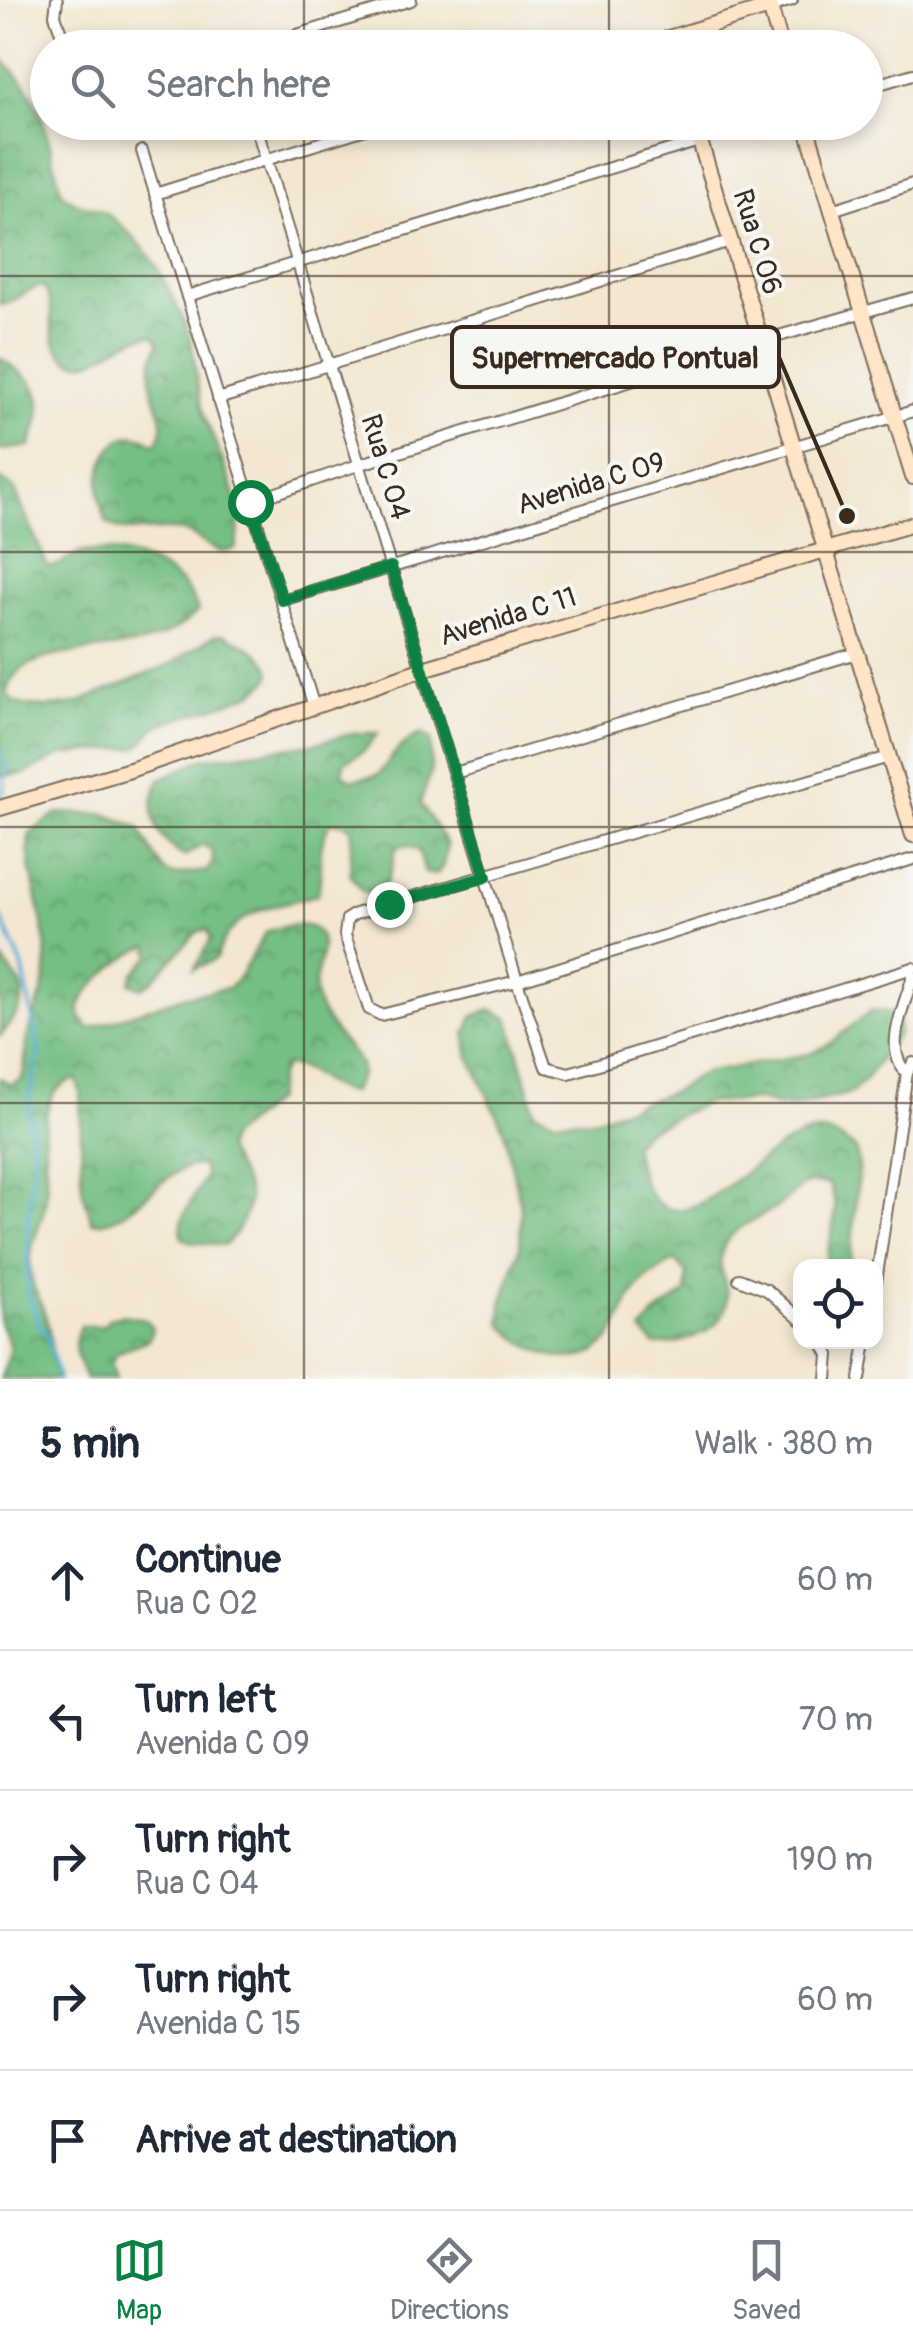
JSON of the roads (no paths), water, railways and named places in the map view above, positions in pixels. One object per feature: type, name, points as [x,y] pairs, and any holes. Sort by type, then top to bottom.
[{"type":"street","points":[[57,0],[55,16],[60,30]]},
{"type":"street","points":[[314,30],[411,0]]},
{"type":"street","points":[[705,30],[792,0]]},
{"type":"street","points":[[770,7],[777,30]]},
{"type":"street","points":[[883,83],[913,74]]},
{"type":"street","name":"Rua C 04","points":[[260,140],[546,1066],[568,1073],[913,968]]},
{"type":"street","points":[[155,194],[329,140]]},
{"type":"street","points":[[811,140],[913,477]]},
{"type":"street","points":[[187,296],[699,141]]},
{"type":"street","name":"Rua C 06","points":[[699,141],[913,835]]},
{"type":"street","points":[[142,151],[314,707]]},
{"type":"street","points":[[832,210],[913,184]]},
{"type":"street","points":[[218,399],[730,241]]},
{"type":"street","points":[[250,502],[361,464],[913,298]]},
{"type":"street","name":"Avenida C 09","points":[[282,600],[913,411]]},
{"type":"street","name":"Avenida C 11","points":[[4,807],[130,770],[423,669],[913,524]]},
{"type":"street","points":[[455,772],[857,653]]},
{"type":"street","points":[[889,758],[355,914],[344,926],[345,934],[369,1009],[376,1015],[388,1014],[517,981],[913,858]]},
{"type":"street","points":[[880,1259],[910,1068],[898,1063],[896,1042],[913,976]]},
{"type":"street","points":[[740,1279],[767,1290],[793,1313]]},
{"type":"street","points":[[825,1349],[827,1379]]},
{"type":"street","points":[[860,1379],[865,1349]]},
{"type":"waterway","points":[[0,751],[7,767],[1,801]]},
{"type":"waterway","points":[[0,915],[22,965],[39,1052],[28,1104],[34,1157],[28,1213],[28,1291],[39,1325],[48,1336],[58,1379]]},
{"type":"place","name":"Supermercado Pontual","points":[[847,516]]}]
